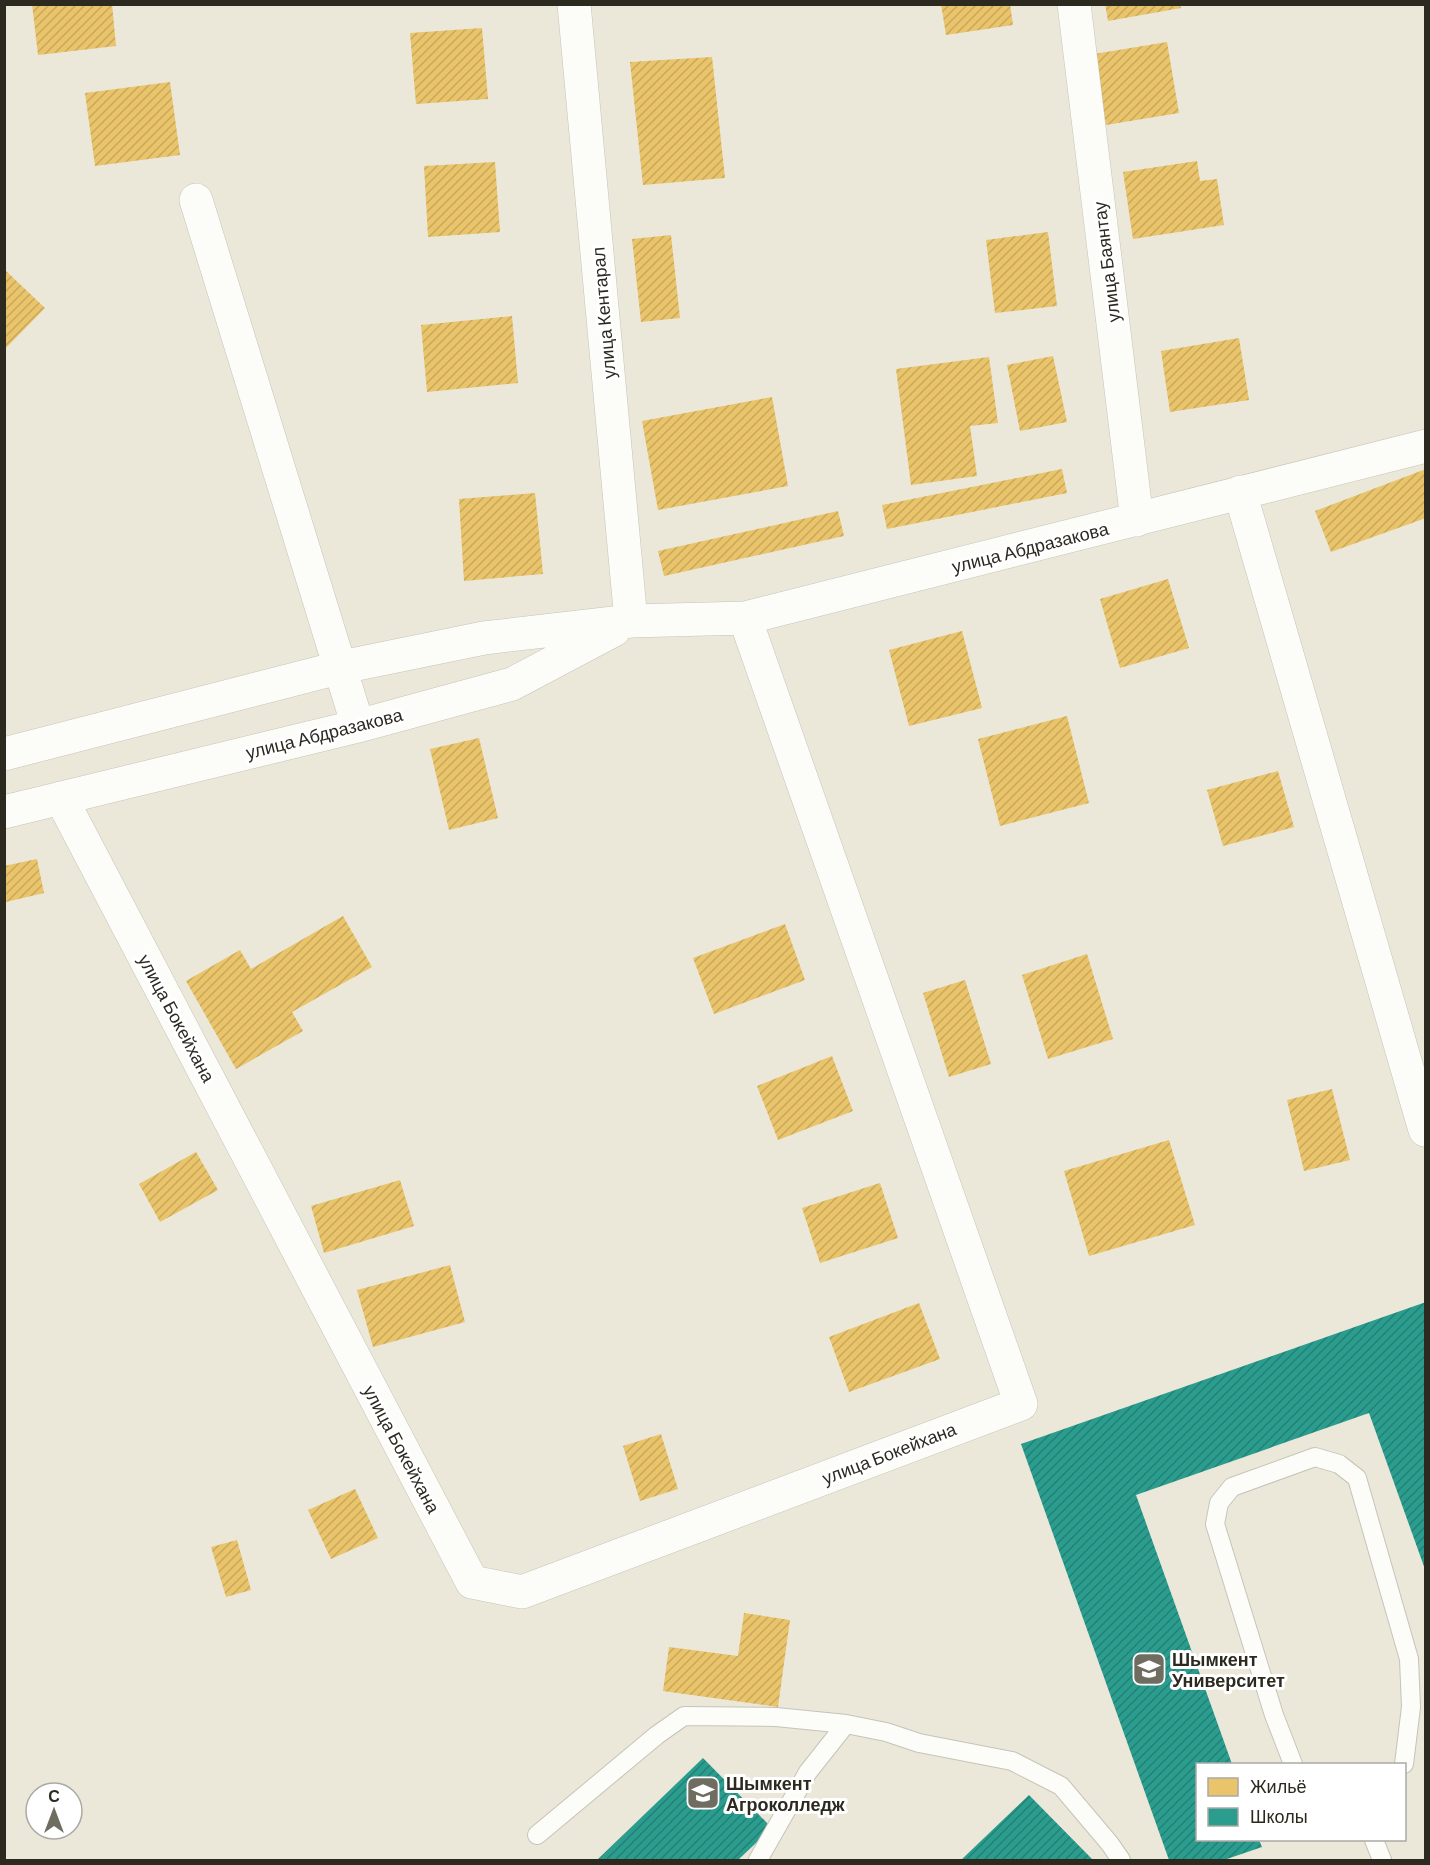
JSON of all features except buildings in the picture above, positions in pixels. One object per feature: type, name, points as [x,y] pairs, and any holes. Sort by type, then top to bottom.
[{"type":"street","name":"улица Кентарал","points":[[574,4],[632,621]]},
{"type":"street","name":"улица Баянтау","points":[[1074,4],[1137,520]]},
{"type":"street","points":[[196,200],[342,667],[358,726]]},
{"type":"street","name":"улица Абдразакова","points":[[4,754],[342,667],[484,638],[632,621],[745,618],[1425,446]]},
{"type":"street","points":[[1240,492],[1425,1130]]},
{"type":"street","name":"улица Бокейхана","points":[[61,798],[472,1582],[522,1592],[1021,1404],[745,618]]},
{"type":"street","name":"улица Абдразакова","points":[[4,812],[358,726],[512,684],[632,621]]},
{"type":"lane","points":[[1293,1763],[1274,1714],[1215,1524],[1219,1503],[1232,1487],[1315,1457],[1339,1464],[1358,1478],[1409,1659],[1411,1707],[1404,1763]]},
{"type":"lane","points":[[537,1835],[657,1735],[684,1716],[776,1718],[846,1724],[886,1732],[919,1743],[1012,1761],[1061,1786],[1121,1860]]},
{"type":"lane","points":[[758,1860],[808,1772],[846,1724]]},
{"type":"lane","points":[[1375,1841],[1382,1860]]},
{"type":"place","name":"Шымкент Университет","points":[[1149,1669]]},
{"type":"place","name":"Шымкент Агроколледж","points":[[703,1793]]}]
